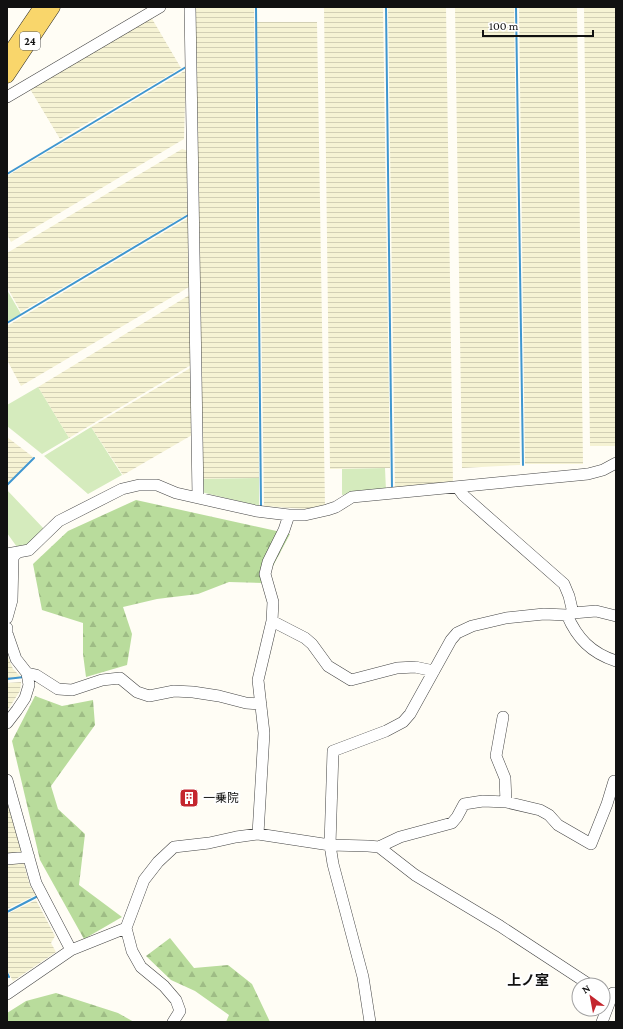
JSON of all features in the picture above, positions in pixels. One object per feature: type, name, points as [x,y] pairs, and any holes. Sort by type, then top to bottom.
[{"type":"main road","name":"24","points":[[7,57],[41,7]]},
{"type":"main road","name":"24","points":[[7,76],[53,7]]},
{"type":"street","points":[[7,98],[160,7]]},
{"type":"street","points":[[190,7],[198,497]]},
{"type":"street","points":[[7,618],[12,600],[12,554],[29,550],[59,521],[122,490],[140,485],[157,485],[176,492],[256,511],[289,515],[305,515],[336,507],[352,497],[458,488],[588,474],[603,470],[616,463]]},
{"type":"street","points":[[458,488],[463,495],[564,584],[569,596],[570,614],[574,629],[580,638],[598,654],[616,661]]},
{"type":"street","points":[[258,834],[264,733],[258,680],[272,621],[273,602],[265,574],[268,562],[284,530],[289,515]]},
{"type":"street","points":[[370,1022],[363,977],[330,845],[333,751],[386,731],[403,722],[410,714],[451,640],[457,633],[472,626],[506,618],[596,611],[616,616]]},
{"type":"street","points":[[272,621],[305,638],[312,644],[328,666],[351,680],[397,668],[415,667],[434,672]]},
{"type":"street","points":[[7,628],[7,633],[16,659],[27,672],[36,675],[58,688],[72,690],[102,680],[120,678],[137,692],[149,696],[174,691],[193,692],[219,696],[246,703],[261,704]]},
{"type":"street","points":[[7,723],[18,710],[25,698],[29,685],[27,672]]},
{"type":"street","points":[[503,717],[496,756],[505,778],[506,802]]},
{"type":"street","points":[[7,780],[36,883],[71,950]]},
{"type":"street","points":[[174,1022],[180,1011],[176,1000],[164,986],[141,967],[132,951],[126,928],[144,880],[158,862],[174,847],[209,843],[258,834],[330,845],[379,847],[400,837],[452,823],[464,804],[483,801],[506,802],[540,810],[549,815],[558,825],[591,844],[607,804],[614,781],[616,782]]},
{"type":"street","points":[[379,847],[415,875],[500,926],[578,977]]},
{"type":"street","points":[[7,860],[29,857]]},
{"type":"street","points":[[9,990],[71,950],[126,928]]},
{"type":"shaded area","points":[[195,7],[254,7],[259,478],[201,479]]},
{"type":"shaded area","points":[[324,7],[383,7],[390,468],[330,469]]},
{"type":"shaded area","points":[[388,7],[446,7],[453,484],[395,489]]},
{"type":"shaded area","points":[[455,7],[514,7],[520,465],[462,468]]},
{"type":"shaded area","points":[[519,7],[577,7],[583,464],[525,464]]},
{"type":"shaded area","points":[[584,7],[616,7],[616,446],[590,446]]},
{"type":"shaded area","points":[[151,17],[181,68],[60,139],[30,89]]},
{"type":"shaded area","points":[[257,22],[317,22],[325,505],[305,509],[264,506]]},
{"type":"shaded area","points":[[186,70],[184,139],[11,242],[7,235],[7,176]]},
{"type":"shaded area","points":[[182,149],[188,151],[189,213],[21,312],[7,287],[7,253]]},
{"type":"shaded area","points":[[188,218],[189,287],[21,386],[7,360],[7,326]]},
{"type":"shaded area","points":[[191,294],[191,365],[69,438],[38,387]]},
{"type":"shaded area","points":[[192,367],[192,435],[123,475],[91,427]]},
{"type":"shaded area","points":[[7,437],[33,457],[7,484]]},
{"type":"shaded area","points":[[7,655],[13,669],[21,677],[7,678]]},
{"type":"shaded area","points":[[21,682],[20,691],[7,711],[7,683]]},
{"type":"shaded area","points":[[7,802],[23,855],[7,857]]},
{"type":"shaded area","points":[[23,861],[30,886],[36,895],[7,909],[7,864]]},
{"type":"shaded area","points":[[36,900],[55,936],[51,943],[56,952],[13,981],[7,970],[7,914]]},
{"type":"green space","points":[[7,290],[21,314],[7,322]]},
{"type":"green space","points":[[38,387],[69,438],[42,454],[7,426],[7,405]]},
{"type":"green space","points":[[91,427],[122,475],[88,494],[44,456]]},
{"type":"green space","points":[[385,468],[386,491],[342,495],[342,469]]},
{"type":"green space","points":[[259,478],[259,506],[201,492],[201,479]]},
{"type":"green space","points":[[7,490],[45,530],[26,546],[17,547],[7,533]]},
{"type":"green space","points":[[136,500],[290,534],[264,583],[229,582],[198,594],[157,599],[123,607],[132,634],[127,665],[86,677],[83,654],[83,623],[42,610],[33,564],[68,531]]},
{"type":"green space","points":[[35,696],[62,706],[93,700],[95,725],[51,786],[58,809],[85,834],[79,885],[122,917],[84,939],[40,860],[12,741]]},
{"type":"green space","points":[[170,938],[194,968],[228,965],[252,984],[270,1022],[226,1022],[229,1015],[195,991],[171,980],[146,956]]},
{"type":"green space","points":[[56,993],[118,1013],[134,1022],[7,1022],[7,1013],[26,1001]]},
{"type":"waterway","points":[[256,7],[261,506]]},
{"type":"waterway","points":[[386,7],[392,489]]},
{"type":"waterway","points":[[516,7],[523,465]]},
{"type":"waterway","points":[[7,174],[186,67]]},
{"type":"waterway","points":[[7,323],[190,214]]},
{"type":"waterway","points":[[7,485],[34,458]]},
{"type":"waterway","points":[[7,679],[24,677]]},
{"type":"waterway","points":[[7,912],[38,896]]},
{"type":"waterway","points":[[7,973],[9,977]]},
{"type":"place","name":"一乗院","points":[[189,798]]},
{"type":"district","name":"上ノ室","points":[[528,980]]}]
